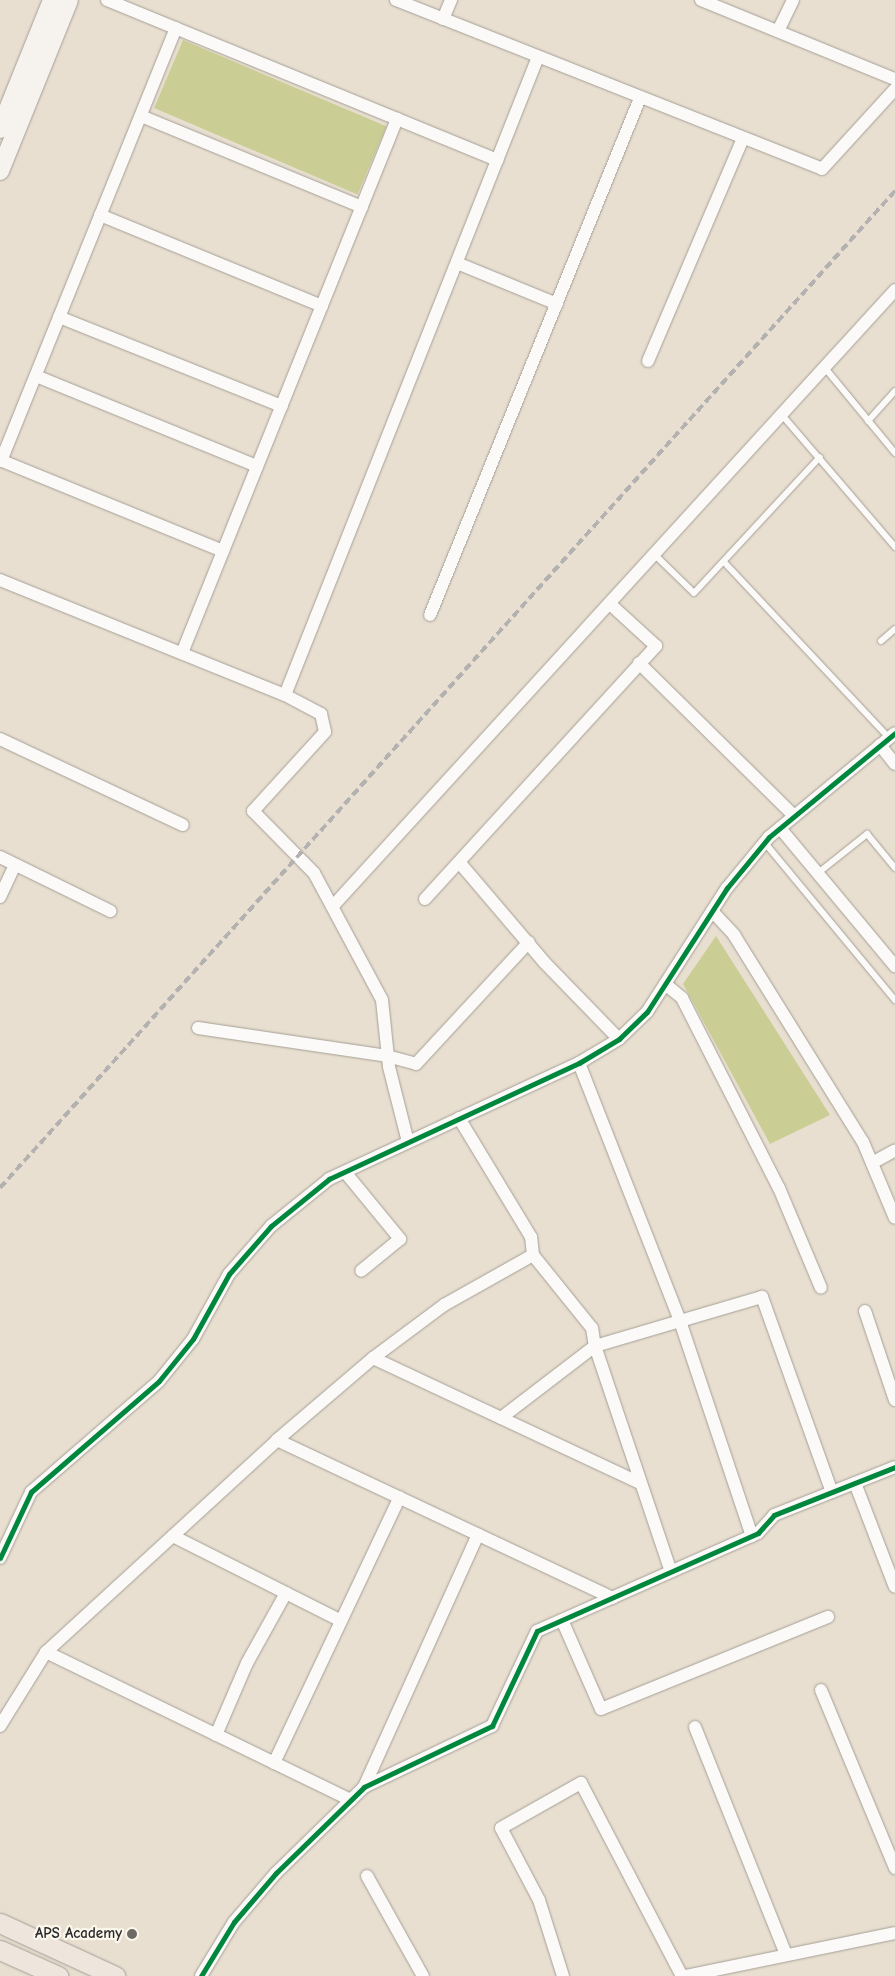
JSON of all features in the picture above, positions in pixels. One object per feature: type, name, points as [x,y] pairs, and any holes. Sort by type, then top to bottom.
[{"type":"main road","points":[[0,1923],[116,1976]]},
{"type":"main road","points":[[0,1950],[58,1976]]},
{"type":"street","points":[[0,129],[52,0]]},
{"type":"street","points":[[0,170],[69,0]]},
{"type":"street","points":[[107,0],[498,160]]},
{"type":"street","points":[[396,0],[822,169],[895,89]]},
{"type":"street","points":[[443,19],[451,0]]},
{"type":"street","points":[[701,0],[895,79]]},
{"type":"street","points":[[778,32],[793,0]]},
{"type":"street","points":[[176,28],[1,461],[223,551]]},
{"type":"street","points":[[285,695],[538,57]]},
{"type":"street","points":[[430,615],[640,98]]},
{"type":"street","points":[[140,116],[362,207]]},
{"type":"street","points":[[182,653],[398,118]]},
{"type":"street","points":[[648,361],[743,138]]},
{"type":"street","points":[[100,215],[322,306]]},
{"type":"street","points":[[457,263],[557,304]]},
{"type":"street","points":[[333,906],[895,290]]},
{"type":"street","points":[[60,317],[282,406]]},
{"type":"street","points":[[36,376],[257,466]]},
{"type":"street","points":[[0,580],[285,695],[321,714],[325,732],[254,811],[314,872],[382,1000],[388,1056],[408,1142]]},
{"type":"street","points":[[425,899],[656,646],[610,604]]},
{"type":"street","points":[[639,663],[794,816]]},
{"type":"street","points":[[0,739],[183,825]]},
{"type":"street","points":[[0,1558],[31,1492],[159,1381],[193,1339],[229,1274],[271,1226],[329,1179],[579,1063],[619,1039],[647,1012],[712,911],[765,842],[888,739],[895,764]]},
{"type":"street","points":[[780,828],[895,966]]},
{"type":"street","points":[[0,857],[110,911]]},
{"type":"street","points":[[459,862],[529,942],[544,962],[619,1039]]},
{"type":"street","points":[[0,897],[15,865]]},
{"type":"street","points":[[712,911],[734,935],[863,1142],[895,1218]]},
{"type":"street","points":[[198,1028],[388,1056],[416,1064],[529,942]]},
{"type":"street","points":[[665,984],[682,998],[779,1188],[821,1288]]},
{"type":"street","points":[[579,1063],[680,1320],[752,1536]]},
{"type":"street","points":[[460,1118],[531,1237],[533,1255],[592,1328],[595,1346],[671,1572]]},
{"type":"street","points":[[872,1163],[895,1150]]},
{"type":"street","points":[[345,1172],[400,1239],[361,1271]]},
{"type":"street","points":[[0,1726],[46,1652],[277,1440],[372,1358],[444,1305],[533,1255]]},
{"type":"street","points":[[501,1418],[595,1346],[762,1297],[832,1492]]},
{"type":"street","points":[[865,1311],[895,1400]]},
{"type":"street","points":[[372,1358],[640,1483]]},
{"type":"street","points":[[277,1440],[613,1598]]},
{"type":"street","points":[[201,1976],[234,1922],[276,1873],[364,1787],[492,1726],[537,1631],[752,1536],[774,1515],[895,1467]]},
{"type":"street","points":[[855,1483],[895,1587]]},
{"type":"street","points":[[274,1763],[400,1498]]},
{"type":"street","points":[[364,1787],[478,1534]]},
{"type":"street","points":[[173,1536],[341,1621]]},
{"type":"street","points":[[216,1735],[247,1663],[287,1593]]},
{"type":"street","points":[[562,1620],[601,1709],[828,1616]]},
{"type":"street","points":[[46,1652],[350,1800]]},
{"type":"street","points":[[821,1690],[895,1868]]},
{"type":"street","points":[[694,1727],[786,1955]]},
{"type":"street","points":[[563,1976],[539,1900],[501,1828],[581,1783],[682,1976]]},
{"type":"street","points":[[367,1876],[423,1976]]},
{"type":"street","points":[[686,1976],[895,1933]]},
{"type":"lane","points":[[825,368],[895,453]]},
{"type":"lane","points":[[868,421],[895,391]]},
{"type":"lane","points":[[782,415],[820,457],[895,547]]},
{"type":"lane","points":[[655,555],[694,593],[820,457]]},
{"type":"lane","points":[[724,562],[888,739]]},
{"type":"lane","points":[[881,641],[895,629]]},
{"type":"lane","points":[[818,873],[867,834],[895,868]]},
{"type":"lane","points":[[765,842],[895,1000]]},
{"type":"green space","points":[[183,40],[386,126],[358,194],[154,108]]},
{"type":"green space","points":[[716,936],[830,1115],[770,1144],[683,984]]},
{"type":"railway","points":[[0,1188],[895,191]]},
{"type":"cycle path","points":[[0,1558],[31,1492],[159,1381],[193,1339],[229,1274],[271,1226],[329,1179],[579,1063],[619,1039],[647,1012],[727,888],[769,837],[895,733]]},
{"type":"cycle path","points":[[201,1976],[234,1922],[276,1873],[364,1787],[492,1726],[537,1631],[758,1533],[774,1515],[895,1467]]},
{"type":"place","name":"APS Academy","points":[[132,1934]]}]
